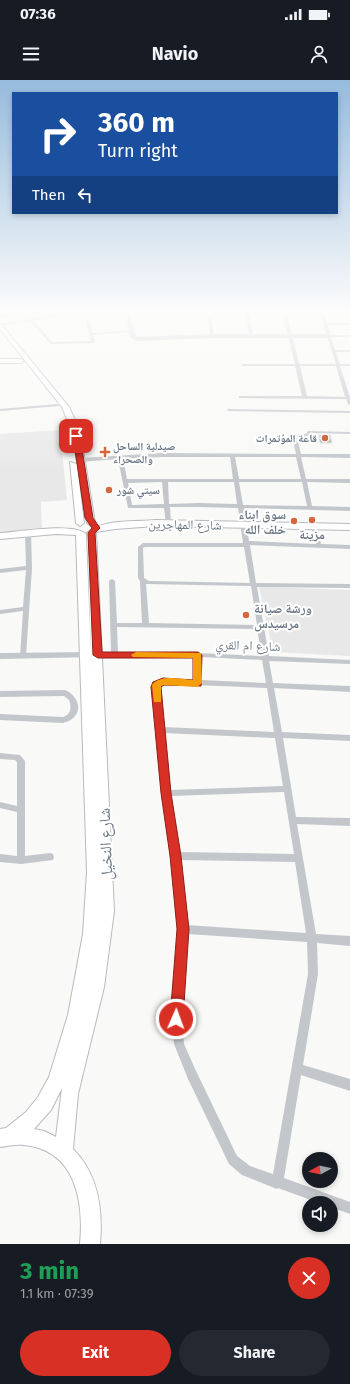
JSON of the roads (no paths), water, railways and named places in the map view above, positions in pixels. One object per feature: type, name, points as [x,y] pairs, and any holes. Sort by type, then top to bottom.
[{"type":"main road","name":"شارع النخيل","points":[[25,364],[31,369]]},
{"type":"main road","name":"شارع النخيل","points":[[28,364],[63,406],[79,431],[82,447],[80,460],[86,527],[107,911],[96,988],[69,1094],[64,1152]]},
{"type":"main road","name":"شارع النخيل","points":[[6,1136],[26,1125],[37,1113],[55,1084],[61,1070],[88,963],[94,896],[92,655],[82,545],[86,527],[69,429],[63,406]]},
{"type":"main road","points":[[86,527],[96,520],[110,526]]},
{"type":"main road","name":"شارع المهاجرين","points":[[0,536],[61,531],[86,527],[168,523],[350,527]]},
{"type":"main road","points":[[61,531],[86,527],[110,526]]},
{"type":"main road","points":[[61,531],[82,545]]},
{"type":"main road","points":[[6,1136],[26,1135],[40,1138],[53,1144],[64,1152],[81,1174],[87,1188],[92,1219],[90,1244]]},
{"type":"street","points":[[243,365],[279,364]]},
{"type":"street","points":[[296,364],[305,398]]},
{"type":"street","points":[[309,364],[350,365]]},
{"type":"street","points":[[338,365],[350,404]]},
{"type":"street","points":[[343,381],[350,381]]},
{"type":"street","points":[[241,397],[349,398]]},
{"type":"street","points":[[0,410],[63,406]]},
{"type":"street","points":[[229,410],[350,412]]},
{"type":"street","points":[[310,508],[297,455],[295,436],[307,435],[310,432],[350,433]]},
{"type":"street","points":[[232,455],[312,939],[313,974],[277,1183]]},
{"type":"street","points":[[80,460],[120,457],[232,455],[350,456]]},
{"type":"street","points":[[120,457],[130,507],[167,506],[350,509]]},
{"type":"street","points":[[165,480],[168,523]]},
{"type":"street","points":[[126,481],[350,481]]},
{"type":"street","points":[[314,526],[319,546]]},
{"type":"street","points":[[23,656],[29,568],[28,534]]},
{"type":"street","points":[[146,626],[143,581],[141,578],[140,549],[143,545],[246,544],[350,547]]},
{"type":"street","points":[[0,571],[29,568]]},
{"type":"street","points":[[112,581],[115,625],[115,655]]},
{"type":"street","points":[[143,581],[350,586]]},
{"type":"street","points":[[0,612],[26,609]]},
{"type":"street","points":[[115,625],[260,627]]},
{"type":"street","points":[[197,683],[198,655]]},
{"type":"street","name":"شارع ام القري","points":[[0,656],[198,655],[350,662]]},
{"type":"street","points":[[350,688],[163,682],[157,685],[166,793],[183,929],[176,1005],[179,1044],[192,1075],[233,1160],[246,1171],[350,1208]]},
{"type":"street","points":[[0,694],[64,693],[72,698],[75,710],[71,717],[63,720],[0,717]]},
{"type":"street","points":[[160,730],[350,738]]},
{"type":"street","points":[[0,756],[17,757],[21,761],[21,860]]},
{"type":"street","points":[[166,793],[287,789]]},
{"type":"street","points":[[0,805],[22,810]]},
{"type":"street","points":[[292,820],[350,822]]},
{"type":"street","points":[[175,856],[299,858]]},
{"type":"street","points":[[0,858],[21,860],[50,857]]},
{"type":"street","points":[[183,929],[350,941]]},
{"type":"street","points":[[296,1068],[350,1085]]},
{"type":"place","name":"قاعة المؤتمرات","points":[[325,438]]},
{"type":"place","name":"صيدلية الساحل والصحراء","points":[[105,452]]},
{"type":"place","name":"سيتي شور","points":[[109,490]]},
{"type":"place","name":"مزينة","points":[[312,520]]},
{"type":"place","name":"سوق ابناء خلف الله","points":[[294,521]]},
{"type":"place","name":"ورشة صيانة مرسيدس","points":[[246,615]]}]
